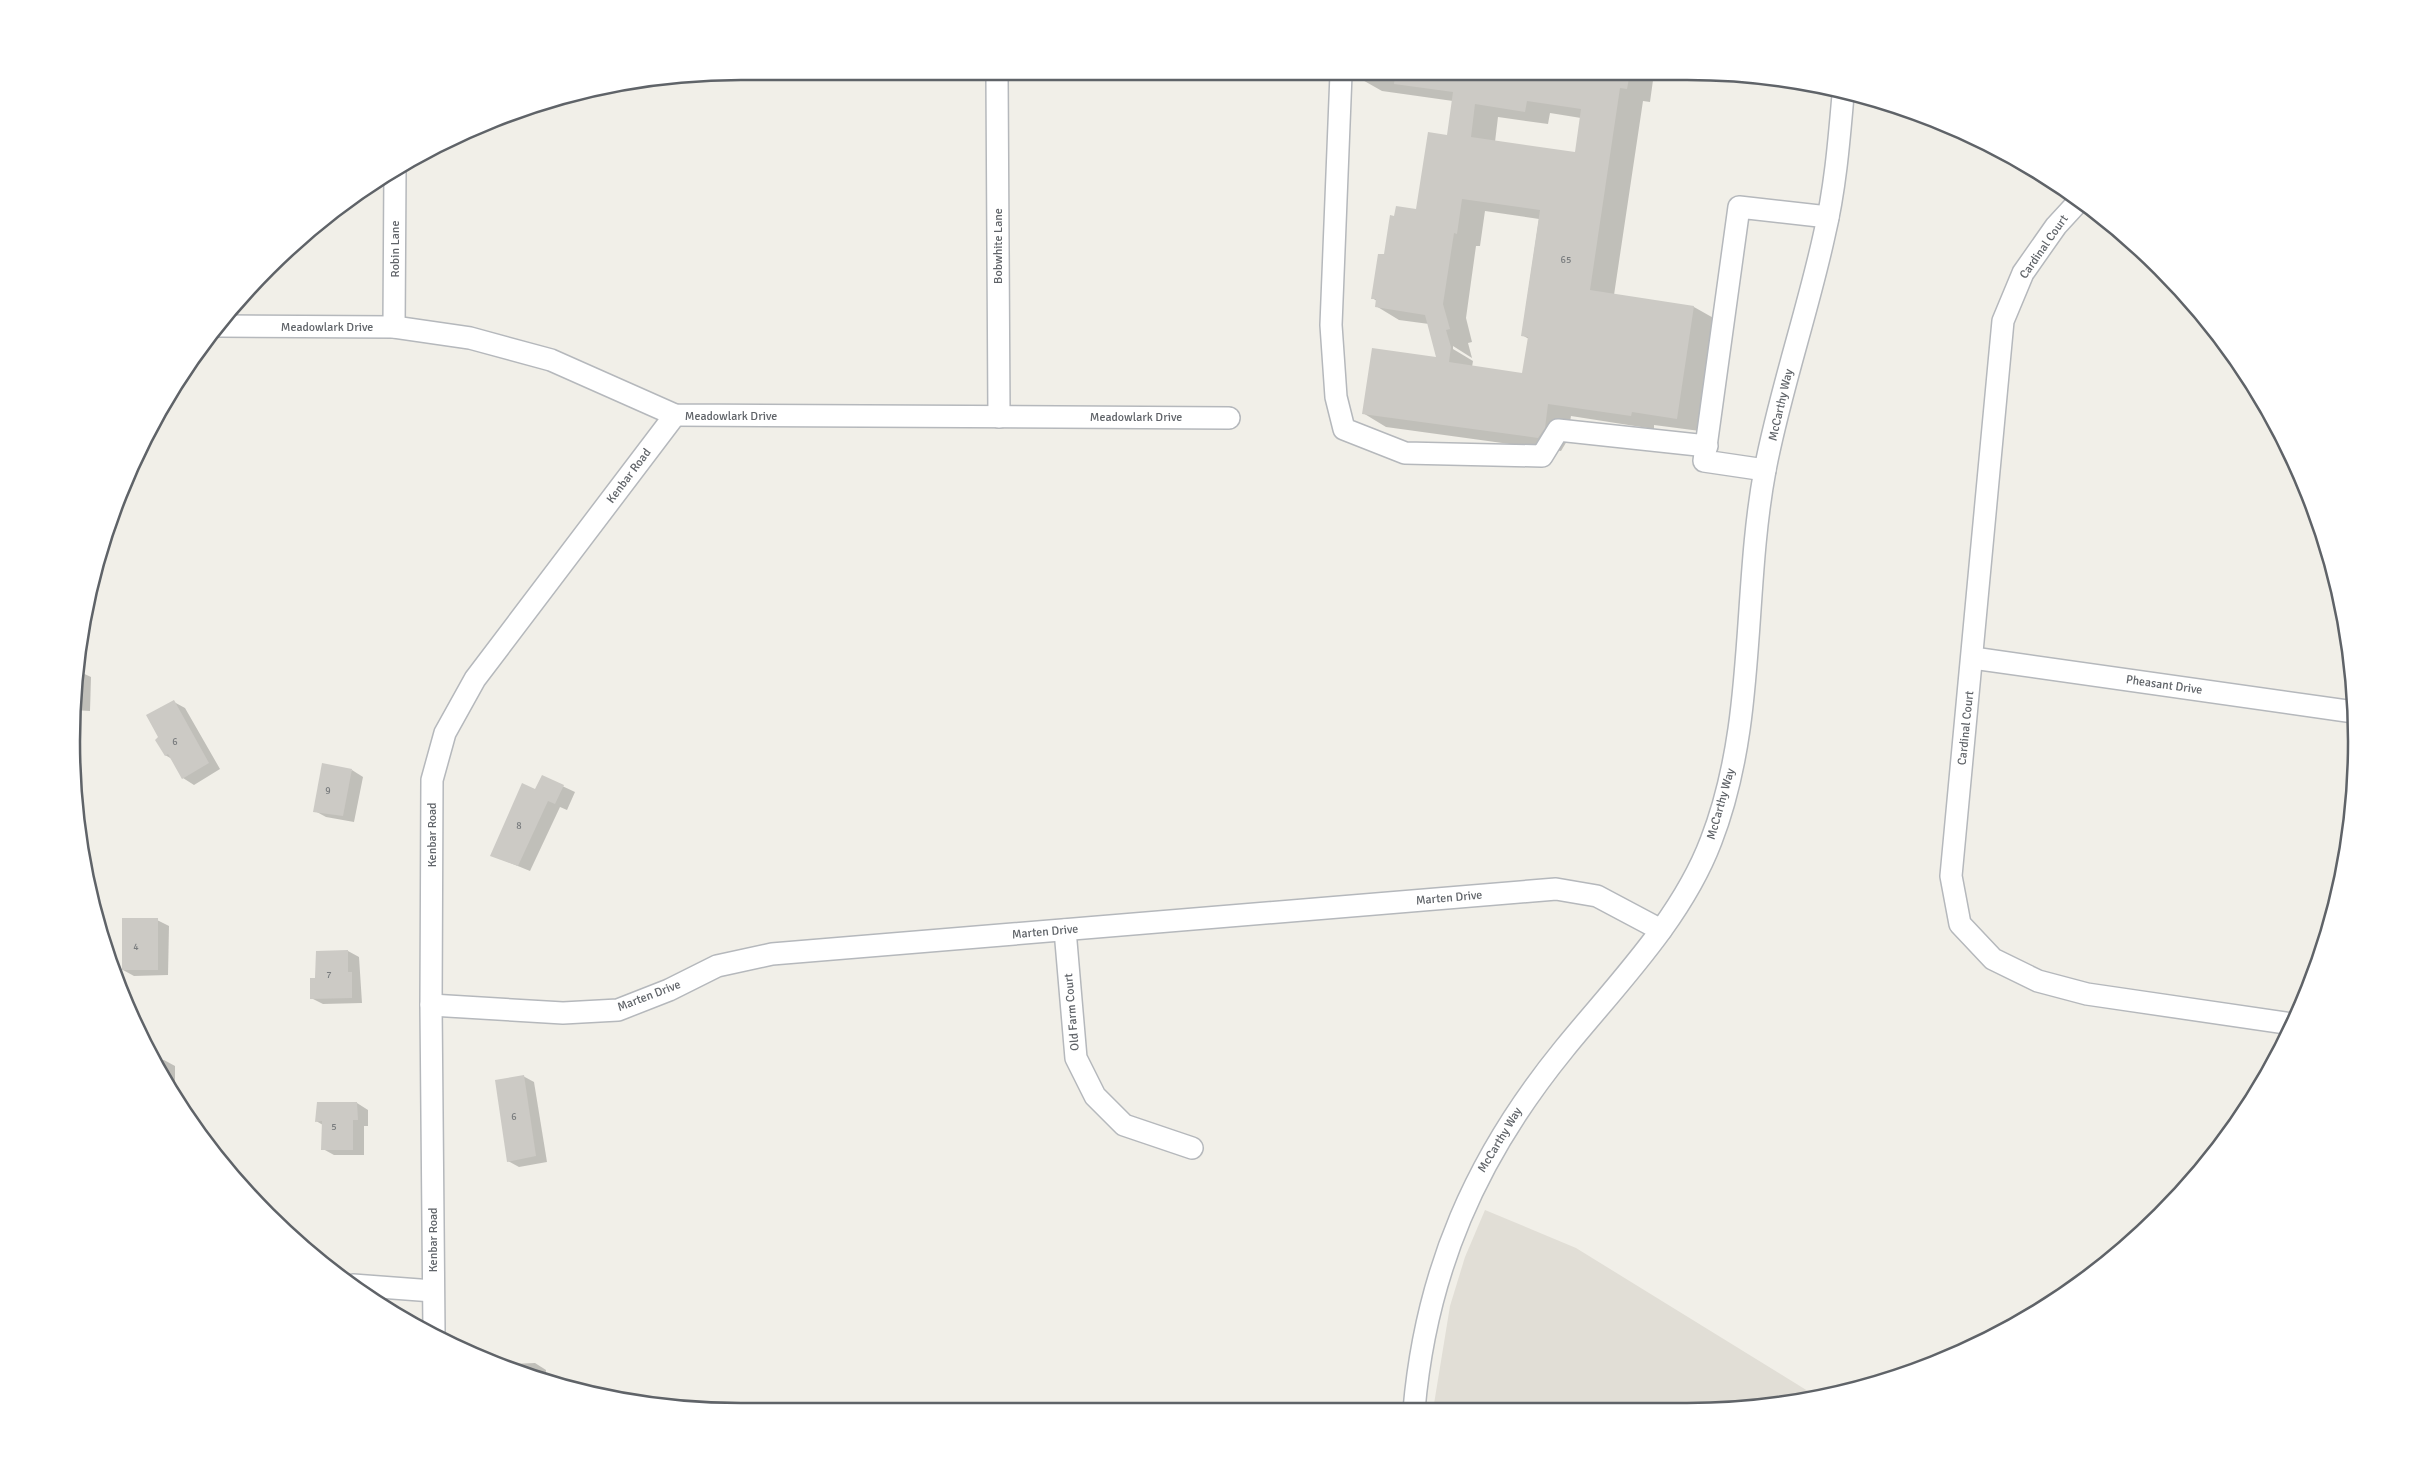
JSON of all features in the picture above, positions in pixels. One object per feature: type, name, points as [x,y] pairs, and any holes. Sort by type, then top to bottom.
[{"type":"street","name":"Bobwhite Lane","points":[[997,80],[1000,416]]},
{"type":"street","points":[[1341,80],[1331,325],[1336,396],[1344,429],[1405,453],[1542,456],[1558,430],[1706,446]]},
{"type":"street","name":"McCarthy Way","points":[[1415,1403],[1424,1335],[1434,1289],[1449,1241],[1482,1168],[1513,1117],[1540,1078],[1639,960],[1661,930],[1710,844],[1730,784],[1742,711],[1752,575],[1765,470],[1828,217],[1842,99]]},
{"type":"street","name":"Robin Lane","points":[[394,327],[395,179]]},
{"type":"street","name":"Cardinal Court","points":[[2074,206],[2056,226],[2023,273],[2003,321],[1973,658],[1951,876],[1960,924],[1993,959],[2038,981],[2087,994],[2285,1023]]},
{"type":"street","points":[[1765,470],[1704,461],[1739,207],[1828,217]]},
{"type":"street","name":"Meadowlark Drive","points":[[227,326],[394,327],[470,338],[551,360],[675,415],[1228,418]]},
{"type":"street","name":"Kenbar Road","points":[[434,1327],[431,1005],[432,780],[445,733],[475,680],[675,415]]},
{"type":"street","name":"Pheasant Drive","points":[[1973,658],[2347,711]]},
{"type":"street","name":"Marten Drive","points":[[431,1005],[563,1013],[618,1010],[670,990],[717,966],[772,954],[1556,889],[1597,896],[1661,930]]},
{"type":"street","name":"Old Farm Court","points":[[1065,930],[1076,1058],[1095,1096],[1124,1124],[1192,1148]]},
{"type":"street","points":[[366,1286],[433,1291]]},
{"type":"shaded area","points":[[1485,1210],[1576,1248],[1808,1391],[1730,1402],[1434,1403],[1450,1306],[1465,1257]]},
{"type":"building","points":[[1394,80],[1629,80],[1627,89],[1620,88],[1590,290],[1694,306],[1677,419],[1632,412],[1631,416],[1548,404],[1545,428],[1538,438],[1362,414],[1372,348],[1436,357],[1425,315],[1375,307],[1376,299],[1371,299],[1378,254],[1384,254],[1390,215],[1394,216],[1396,206],[1416,209],[1428,132],[1447,135],[1453,92],[1394,84]],"holes":[[[1527,101],[1581,109],[1575,152],[1471,137],[1475,104],[1525,112]],[[1462,199],[1540,210],[1521,336],[1528,337],[1522,373],[1449,362],[1451,347],[1446,330],[1450,329],[1443,304],[1454,233],[1457,234]]]},
{"type":"building","points":[[174,700],[209,763],[182,779],[168,754],[165,756],[155,740],[158,737],[146,715]]},
{"type":"building","points":[[322,763],[352,769],[343,816],[313,812]]},
{"type":"building","points":[[542,775],[564,785],[555,804],[548,801],[518,866],[490,856],[522,783],[535,789]]},
{"type":"building","points":[[122,918],[158,918],[158,970],[122,970]]},
{"type":"building","points":[[348,950],[348,972],[352,972],[352,998],[310,999],[310,978],[315,978],[316,951]]},
{"type":"building","points":[[524,1075],[536,1156],[507,1162],[495,1080]]},
{"type":"building","points":[[317,1102],[357,1102],[358,1120],[353,1120],[353,1150],[321,1150],[322,1121],[315,1122]]}]
